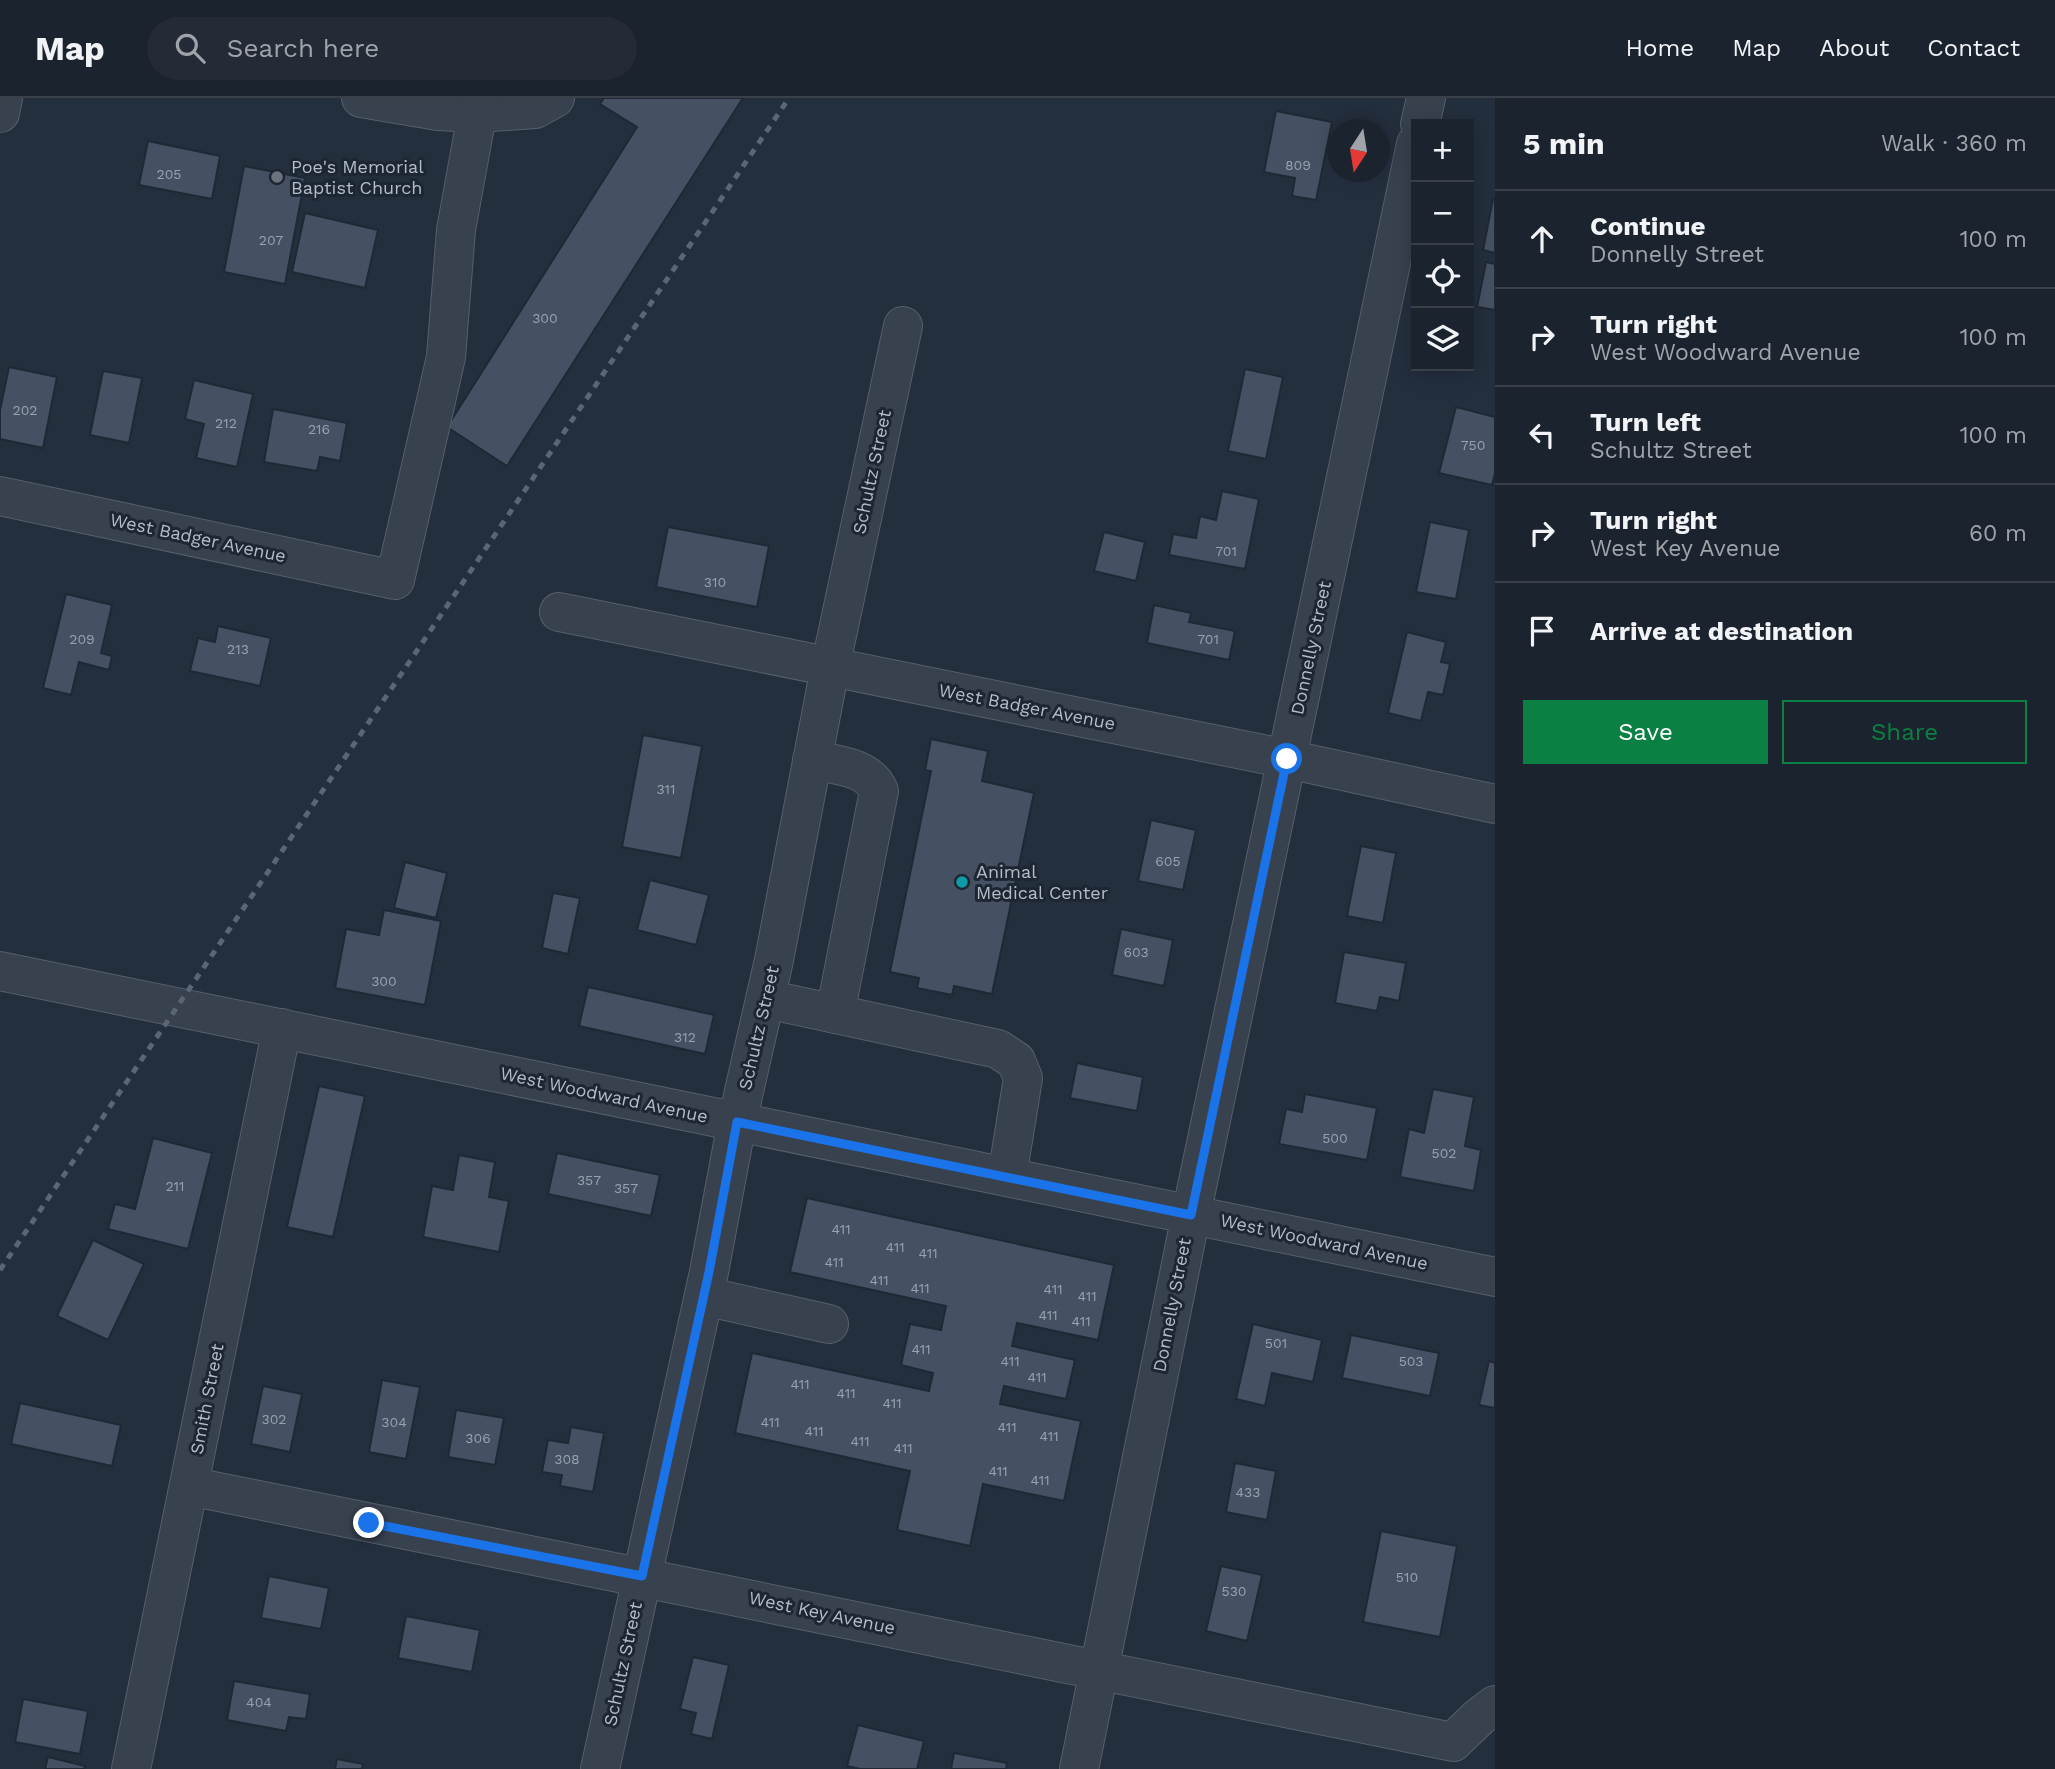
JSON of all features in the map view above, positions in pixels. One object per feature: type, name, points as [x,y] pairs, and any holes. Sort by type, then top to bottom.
[{"type":"street","points":[[0,113],[3,98]]},
{"type":"street","points":[[360,98],[438,111],[479,106],[535,109],[555,98]]},
{"type":"street","points":[[1421,119],[1426,98]]},
{"type":"street","name":"West Badger Avenue","points":[[0,496],[395,580],[446,357],[456,230],[479,106]]},
{"type":"street","name":"Donnelly Street","points":[[1079,1769],[1191,1215],[1411,168]]},
{"type":"street","name":"Schultz Street","points":[[600,1769],[704,1296],[737,1122],[766,999],[830,668],[903,326]]},
{"type":"street","name":"West Badger Avenue","points":[[559,612],[1287,759],[1495,804]]},
{"type":"street","points":[[812,760],[866,774],[875,781],[879,791],[835,1014]]},
{"type":"street","name":"West Woodward Avenue","points":[[0,971],[1495,1277]]},
{"type":"street","points":[[766,999],[998,1049],[1016,1061],[1023,1078],[1007,1177]]},
{"type":"street","name":"Smith Street","points":[[131,1769],[282,1028]]},
{"type":"street","points":[[704,1296],[829,1324]]},
{"type":"street","name":"West Key Avenue","points":[[190,1486],[1453,1742],[1495,1706]]},
{"type":"building","points":[[604,98],[743,98],[507,466],[447,427],[637,127],[600,104]]},
{"type":"building","points":[[1276,111],[1327,121],[1327,146],[1316,200],[1292,196],[1295,178],[1264,172]]},
{"type":"building","points":[[148,141],[220,156],[212,199],[139,185]]},
{"type":"building","points":[[244,166],[305,178],[285,284],[224,272]]},
{"type":"building","points":[[1495,199],[1495,253],[1483,250]]},
{"type":"building","points":[[305,213],[378,230],[365,288],[292,272]]},
{"type":"building","points":[[1486,262],[1495,264],[1495,310],[1477,307]]},
{"type":"building","points":[[9,367],[57,377],[43,448],[0,439],[0,410]]},
{"type":"building","points":[[1245,369],[1283,377],[1266,459],[1228,451]]},
{"type":"building","points":[[103,371],[142,378],[129,443],[90,435]]},
{"type":"building","points":[[194,380],[253,394],[237,467],[196,458],[204,424],[185,419]]},
{"type":"building","points":[[1456,407],[1495,417],[1495,473],[1492,485],[1439,473]]},
{"type":"building","points":[[273,409],[347,423],[340,461],[320,457],[317,471],[264,462]]},
{"type":"building","points":[[1222,491],[1259,499],[1245,569],[1169,555],[1173,534],[1196,538],[1200,516],[1216,520]]},
{"type":"building","points":[[1430,522],[1469,530],[1456,599],[1416,592]]},
{"type":"building","points":[[668,527],[769,546],[757,607],[656,587]]},
{"type":"building","points":[[1104,532],[1145,542],[1136,581],[1094,571]]},
{"type":"building","points":[[66,594],[112,605],[101,653],[112,656],[109,670],[79,662],[71,695],[43,688]]},
{"type":"building","points":[[1154,605],[1191,613],[1189,622],[1235,631],[1229,660],[1147,643]]},
{"type":"building","points":[[218,626],[271,638],[260,686],[190,671],[198,638],[215,642]]},
{"type":"building","points":[[1407,632],[1446,642],[1441,662],[1450,664],[1443,695],[1428,692],[1421,721],[1388,713]]},
{"type":"building","points":[[643,735],[702,746],[681,858],[622,847]]},
{"type":"building","name":"Animal Medical Center","points":[[931,739],[988,751],[982,781],[1034,793],[992,994],[954,986],[952,995],[917,988],[919,978],[890,972],[931,771],[925,770]]},
{"type":"building","points":[[1151,820],[1196,830],[1183,890],[1138,881]]},
{"type":"building","points":[[1361,846],[1396,853],[1383,923],[1347,916]]},
{"type":"building","points":[[405,862],[447,873],[436,918],[394,908]]},
{"type":"building","points":[[650,880],[709,895],[696,945],[637,930]]},
{"type":"building","points":[[553,893],[580,898],[568,954],[542,948]]},
{"type":"building","points":[[384,910],[441,921],[425,1005],[335,988],[346,929],[379,935]]},
{"type":"building","points":[[1121,929],[1173,940],[1164,986],[1112,975]]},
{"type":"building","points":[[1344,952],[1406,963],[1399,1001],[1380,997],[1377,1011],[1335,1003]]},
{"type":"building","points":[[588,987],[714,1015],[705,1054],[579,1026]]},
{"type":"building","points":[[1077,1063],[1143,1077],[1137,1111],[1070,1098]]},
{"type":"building","points":[[319,1086],[365,1096],[333,1237],[287,1227]]},
{"type":"building","points":[[1433,1089],[1474,1097],[1465,1146],[1481,1150],[1474,1191],[1400,1177],[1409,1129],[1424,1133]]},
{"type":"building","points":[[1305,1094],[1377,1108],[1367,1160],[1279,1144],[1286,1109],[1302,1112]]},
{"type":"building","points":[[153,1138],[212,1153],[188,1249],[108,1229],[115,1204],[135,1209]]},
{"type":"building","points":[[557,1153],[660,1175],[651,1216],[548,1194]]},
{"type":"building","points":[[459,1155],[495,1162],[489,1197],[509,1201],[499,1252],[423,1237],[432,1186],[453,1190]]},
{"type":"building","points":[[807,1198],[1114,1265],[1098,1340],[1017,1323],[1012,1346],[1075,1360],[1066,1399],[1004,1386],[1000,1404],[1081,1421],[1064,1501],[983,1484],[970,1546],[897,1530],[910,1471],[735,1433],[752,1353],[929,1391],[933,1373],[901,1365],[910,1324],[941,1330],[946,1306],[790,1272]]},
{"type":"building","points":[[93,1240],[144,1264],[108,1340],[57,1316]]},
{"type":"building","points":[[1253,1324],[1322,1340],[1313,1382],[1272,1373],[1265,1406],[1236,1399]]},
{"type":"building","points":[[1351,1335],[1439,1353],[1430,1396],[1342,1378]]},
{"type":"building","points":[[1489,1361],[1495,1363],[1495,1408],[1479,1405]]},
{"type":"building","points":[[382,1380],[420,1387],[406,1459],[369,1452]]},
{"type":"building","points":[[263,1386],[302,1394],[290,1452],[251,1444]]},
{"type":"building","points":[[20,1403],[121,1425],[112,1466],[11,1444]]},
{"type":"building","points":[[456,1410],[504,1418],[495,1465],[448,1457]]},
{"type":"building","points":[[571,1427],[604,1433],[593,1492],[560,1486],[562,1475],[542,1472],[548,1440],[568,1443]]},
{"type":"building","points":[[1235,1463],[1276,1471],[1267,1520],[1226,1512]]},
{"type":"building","points":[[1381,1531],[1457,1546],[1440,1637],[1363,1622]]},
{"type":"building","points":[[1221,1566],[1262,1575],[1247,1641],[1206,1631]]},
{"type":"building","points":[[269,1576],[329,1588],[321,1629],[261,1618]]},
{"type":"building","points":[[406,1616],[480,1630],[472,1672],[398,1658]]},
{"type":"building","points":[[693,1657],[729,1665],[712,1739],[691,1734],[696,1713],[680,1709]]},
{"type":"building","points":[[234,1681],[310,1694],[306,1719],[289,1717],[286,1731],[227,1720]]},
{"type":"building","points":[[23,1699],[88,1711],[80,1754],[15,1742]]},
{"type":"building","points":[[858,1725],[924,1741],[917,1769],[860,1769],[847,1766]]},
{"type":"building","points":[[954,1753],[1007,1763],[1006,1769],[951,1769]]},
{"type":"building","points":[[48,1757],[85,1766],[84,1769],[45,1769]]},
{"type":"building","points":[[337,1759],[363,1764],[362,1769],[335,1769]]},
{"type":"railway","points":[[0,1270],[789,98]]},
{"type":"place","name":"Poe's Memorial Baptist Church","points":[[277,177]]},
{"type":"place","name":"Animal Medical Center","points":[[962,882]]},
{"type":"route","points":[[369,1523],[642,1576],[709,1272],[737,1122],[1191,1215],[1287,759]]}]
